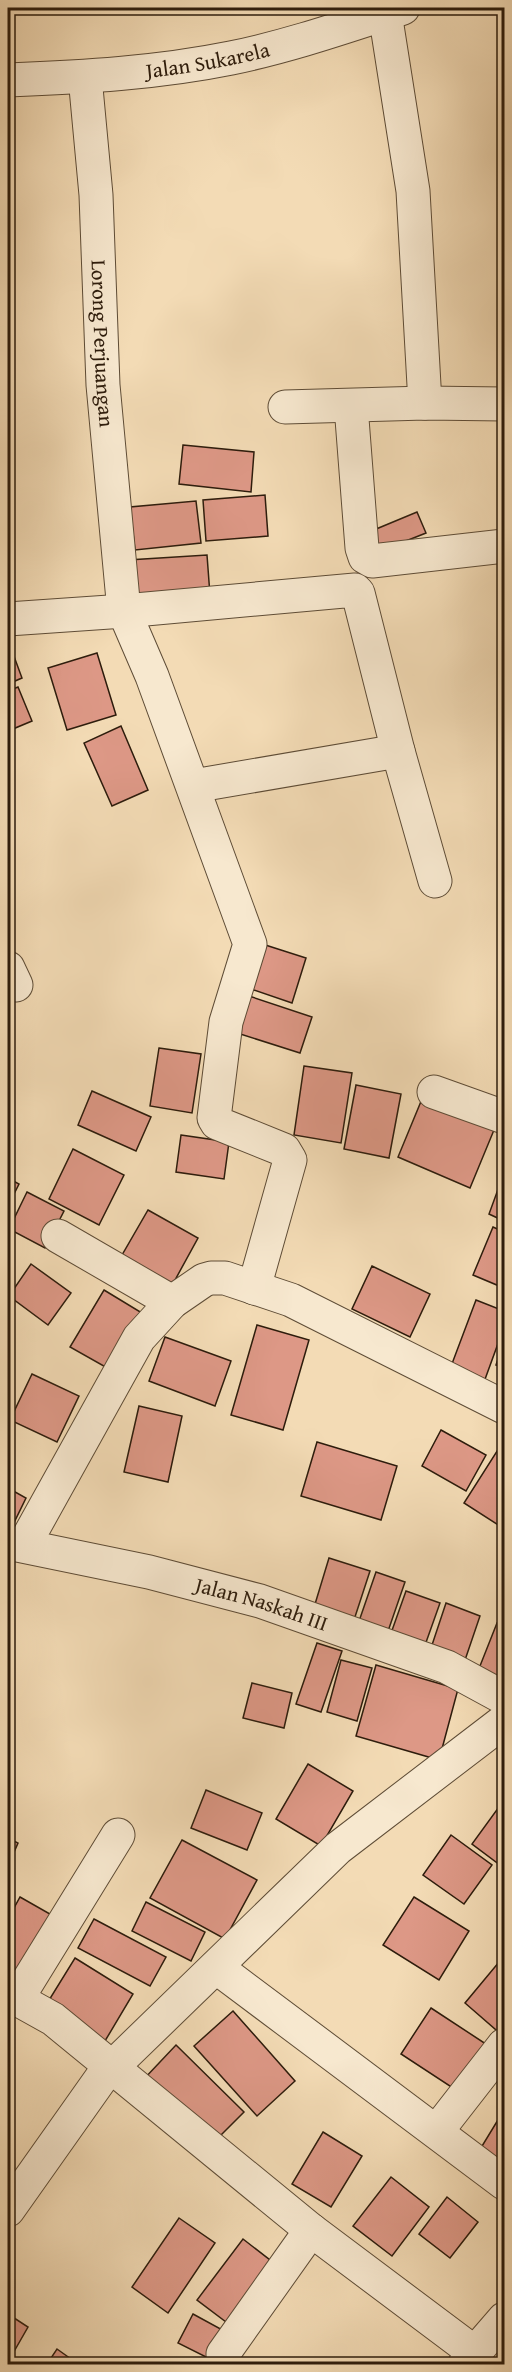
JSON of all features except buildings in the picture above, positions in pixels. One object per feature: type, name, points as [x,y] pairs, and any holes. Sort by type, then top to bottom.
[{"type":"street","name":"Jalan Sukarela","points":[[8,80],[166,69],[233,58],[297,41],[394,10]]},
{"type":"street","points":[[394,10],[413,191],[425,403]]},
{"type":"street","name":"Lorong Perjuangan","points":[[85,76],[96,195],[104,385],[133,610]]},
{"type":"street","points":[[285,407],[425,403],[504,404]]},
{"type":"street","points":[[351,406],[362,548],[365,556],[372,561],[504,546]]},
{"type":"street","points":[[8,619],[355,590],[358,593],[398,750],[435,881]]},
{"type":"street","points":[[133,610],[205,784],[249,908]]},
{"type":"street","points":[[133,610],[152,676],[250,944],[226,1022],[214,1113],[217,1123],[284,1150],[290,1160],[254,1288]]},
{"type":"street","points":[[205,784],[398,750]]},
{"type":"street","points":[[434,1092],[504,1117]]},
{"type":"street","points":[[58,1236],[172,1302]]},
{"type":"street","points":[[16,1544],[139,1338],[172,1302],[204,1280],[211,1278],[225,1278],[291,1299],[504,1407]]},
{"type":"street","name":"Jalan Naskah III","points":[[16,1544],[149,1572],[260,1601],[447,1667],[504,1698]]},
{"type":"street","points":[[8,2210],[94,2086],[112,2068],[338,1848],[504,1721]]},
{"type":"street","points":[[118,1835],[12,1996],[52,2019],[470,2359],[504,2319]]},
{"type":"street","points":[[216,1967],[504,2183]]},
{"type":"street","points":[[437,2131],[504,2045]]},
{"type":"street","points":[[224,2354],[311,2230]]}]
